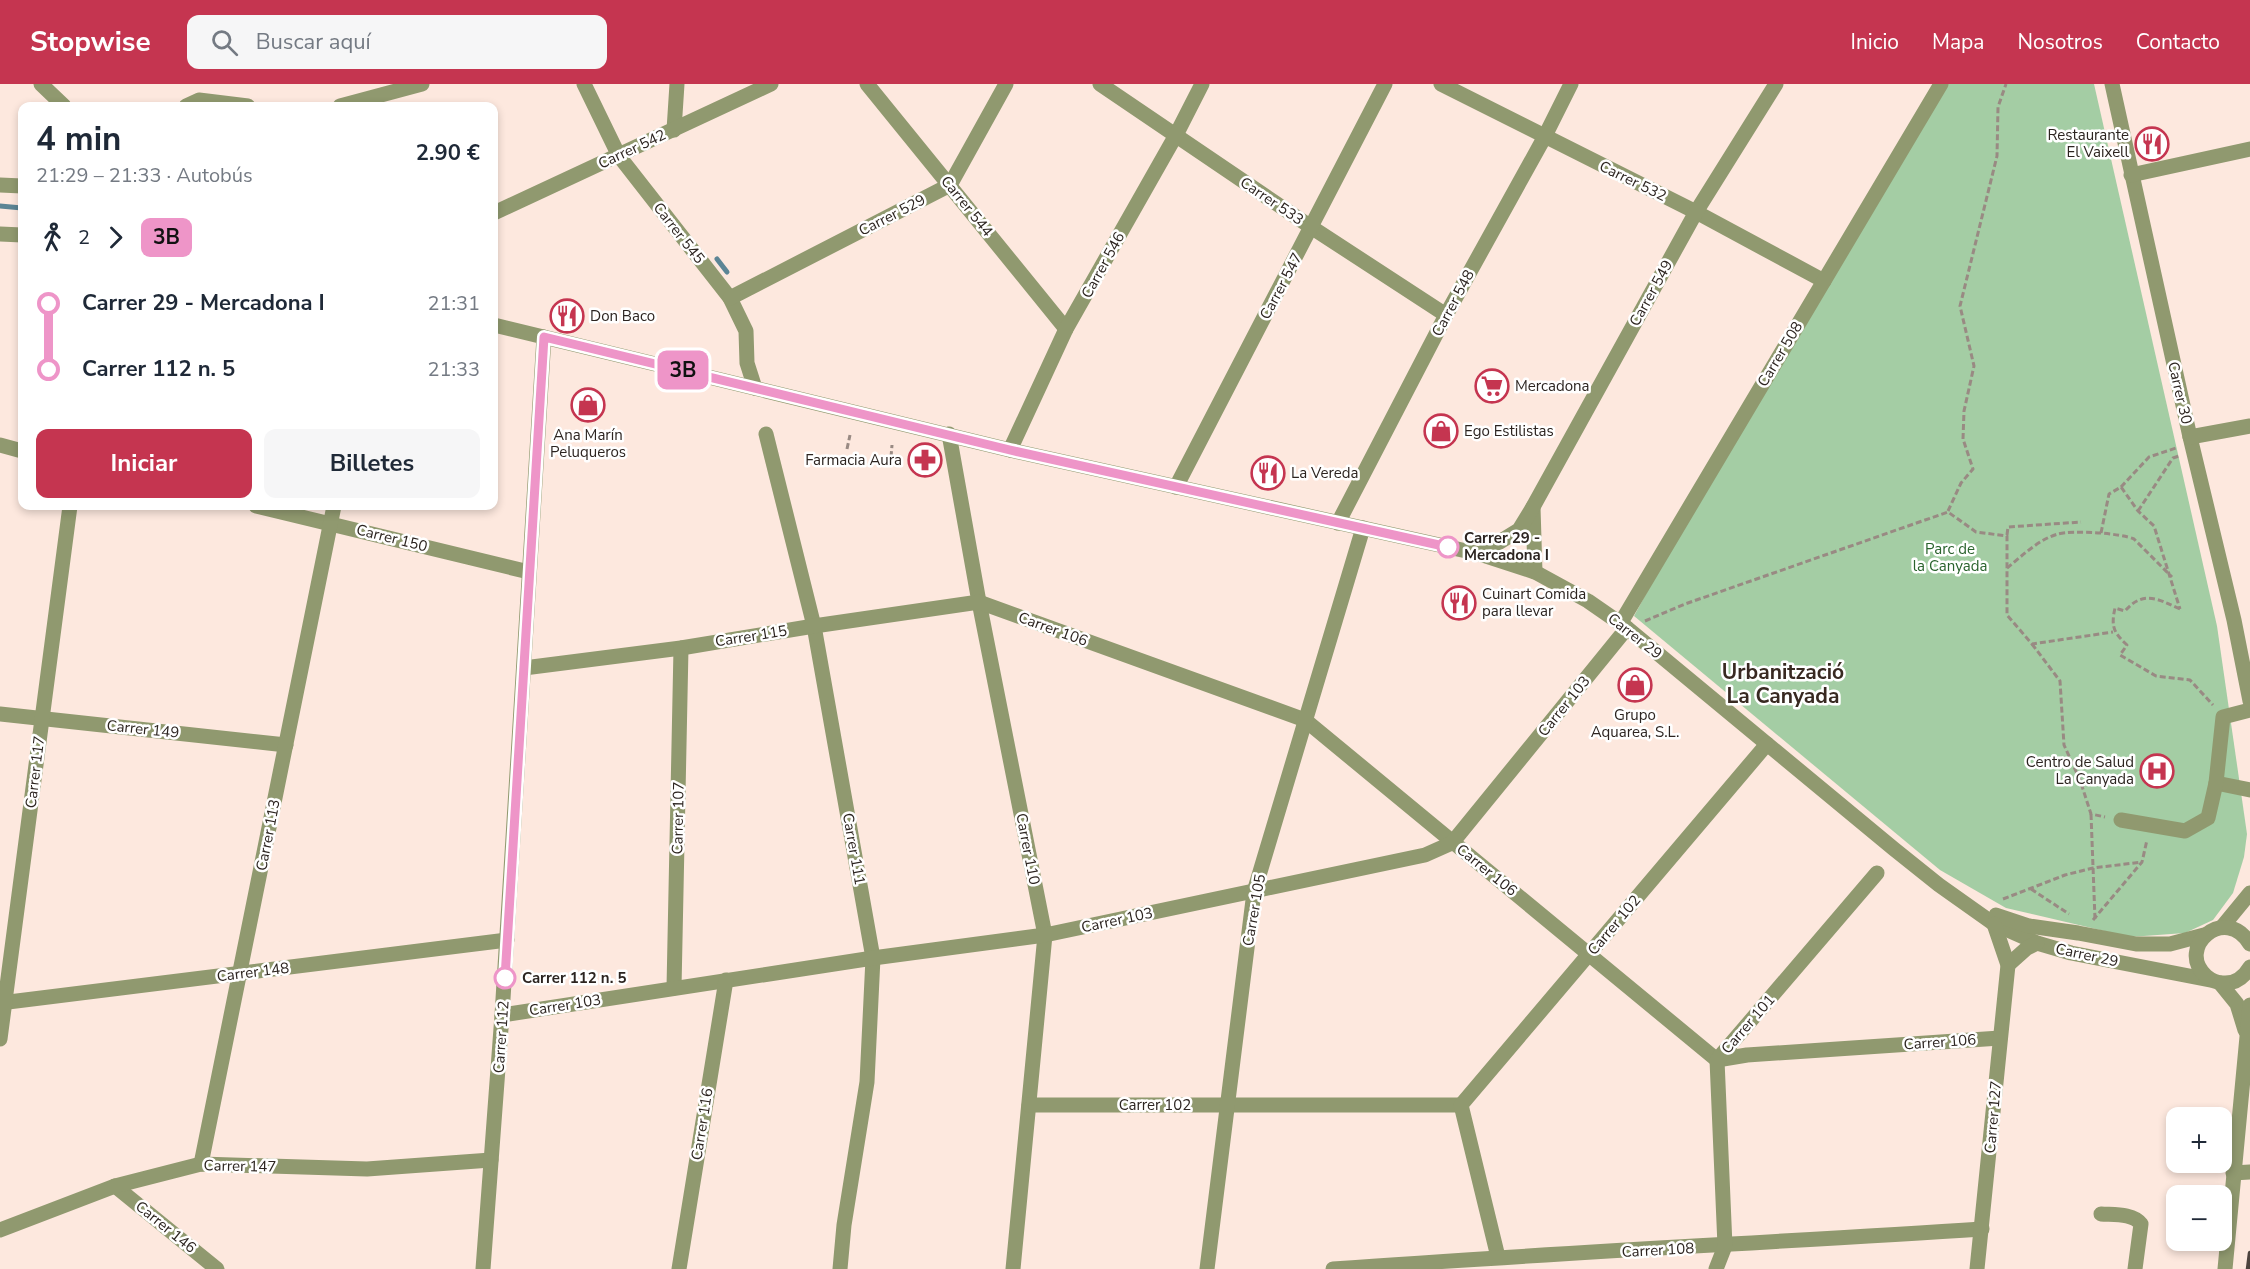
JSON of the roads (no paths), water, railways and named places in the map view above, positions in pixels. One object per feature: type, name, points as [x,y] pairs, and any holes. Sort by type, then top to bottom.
[{"type":"street","points":[[41,84],[62,102]]},
{"type":"street","points":[[355,102],[422,84]]},
{"type":"street","name":"Carrer 545","points":[[584,84],[619,156],[730,298],[746,332],[747,363],[755,388]]},
{"type":"street","points":[[674,130],[677,84]]},
{"type":"street","name":"Carrer 542","points":[[498,211],[771,84]]},
{"type":"street","name":"Carrer 544","points":[[867,84],[1066,329]]},
{"type":"street","points":[[950,185],[1006,84]]},
{"type":"street","name":"Carrer 533","points":[[1100,84],[1311,228],[1446,315]]},
{"type":"street","name":"Carrer 546","points":[[1010,450],[1066,329],[1176,135],[1202,84]]},
{"type":"street","name":"Carrer 547","points":[[1176,487],[1384,84]]},
{"type":"street","name":"Carrer 532","points":[[1441,84],[1544,138],[1696,212],[1824,280]]},
{"type":"street","name":"Carrer 548","points":[[1338,523],[1446,315],[1544,138],[1571,84]]},
{"type":"street","name":"Carrer 549","points":[[1480,554],[1519,530],[1696,212],[1776,84]]},
{"type":"street","name":"Carrer 508","points":[[1624,626],[1824,280],[1941,84]]},
{"type":"street","name":"Carrer 30","points":[[2112,84],[2185,442],[2234,620],[2250,701]]},
{"type":"street","points":[[195,102],[199,100],[214,102]]},
{"type":"street","points":[[2131,175],[2250,149]]},
{"type":"street","points":[[0,185],[18,186]]},
{"type":"street","name":"Carrer 529","points":[[730,298],[950,185]]},
{"type":"street","points":[[0,234],[18,235]]},
{"type":"street","name":"Carrer 29","points":[[498,326],[1010,450],[1480,554],[1535,572],[1588,601],[1624,626],[1930,878],[1994,924],[2037,943],[2071,953],[2215,982]]},
{"type":"street","name":"Carrer 112","points":[[483,1269],[507,940],[544,337]]},
{"type":"street","points":[[2185,442],[2250,426]]},
{"type":"street","name":"Carrer 111","points":[[766,434],[814,626],[873,958],[867,1082],[844,1225],[840,1269]]},
{"type":"street","name":"Carrer 110","points":[[949,434],[979,602],[1045,935],[1014,1269]]},
{"type":"street","points":[[0,445],[18,449]]},
{"type":"street","points":[[1533,507],[1535,572]]},
{"type":"street","name":"Carrer 117","points":[[0,1039],[2,1002],[69,510]]},
{"type":"street","name":"Carrer 150","points":[[273,510],[529,572]]},
{"type":"street","name":"Carrer 113","points":[[201,1164],[333,510]]},
{"type":"street","name":"Carrer 105","points":[[1207,1269],[1254,892],[1363,528]]},
{"type":"street","name":"Carrer 115","points":[[524,668],[681,648],[979,602]]},
{"type":"street","name":"Carrer 106","points":[[979,602],[1305,720],[1717,1060],[1747,1055],[2000,1038]]},
{"type":"street","name":"Carrer 103","points":[[502,1015],[873,958],[1045,935],[1425,855],[1452,843],[1624,626]]},
{"type":"street","name":"Carrer 107","points":[[674,988],[681,648]]},
{"type":"street","points":[[2121,820],[2150,827],[2185,831],[2208,818],[2216,783],[2223,717],[2250,710]]},
{"type":"street","name":"Carrer 149","points":[[0,714],[286,745]]},
{"type":"street","name":"Carrer 102","points":[[1029,1105],[1461,1105],[1767,744]]},
{"type":"street","points":[[2216,783],[2250,790]]},
{"type":"street","name":"Carrer 101","points":[[1725,1246],[1717,1060],[1877,873]]},
{"type":"street","points":[[2250,893],[2222,927],[2238,931],[2250,944]]},
{"type":"street","name":"Carrer 29","points":[[1973,907],[2030,926],[2087,928],[2136,944],[2170,944],[2204,935],[2222,927]]},
{"type":"street","name":"Carrer 127","points":[[1977,1269],[2008,965],[1994,924]]},
{"type":"street","points":[[2204,935],[2196,955],[2198,965],[2237,1004],[2248,1041]]},
{"type":"street","name":"Carrer 148","points":[[2,1002],[507,940]]},
{"type":"street","points":[[2008,965],[2027,948],[2037,943]]},
{"type":"street","points":[[2215,982],[2238,980],[2250,967]]},
{"type":"street","name":"Carrer 116","points":[[679,1269],[726,980]]},
{"type":"street","points":[[2225,1269],[2250,1005]]},
{"type":"street","points":[[1461,1105],[1498,1257]]},
{"type":"street","name":"Carrer 147","points":[[0,1230],[115,1186],[201,1164],[367,1169],[491,1160]]},
{"type":"street","points":[[2233,1173],[2250,1172]]},
{"type":"street","name":"Carrer 146","points":[[115,1186],[217,1269]]},
{"type":"street","points":[[2101,1214],[2138,1219],[2141,1224],[2135,1269]]},
{"type":"street","name":"Carrer 108","points":[[1333,1269],[1498,1257],[1549,1262],[1725,1246],[1982,1229]]},
{"type":"street","points":[[1716,1269],[1725,1246]]},
{"type":"waterway","points":[[0,206],[18,208]]},
{"type":"waterway","points":[[717,259],[727,272]]},
{"type":"railway","points":[[2248,1269],[2250,1253]]},
{"type":"place","name":"Restaurante El Vaixell","points":[[2152,144]]},
{"type":"place","name":"Don Baco","points":[[567,316]]},
{"type":"place","name":"Mercadona","points":[[1492,386]]},
{"type":"place","name":"Ana Marín Peluqueros","points":[[588,405]]},
{"type":"place","name":"Ego Estilistas","points":[[1441,431]]},
{"type":"place","name":"Farmacia Aura","points":[[925,460]]},
{"type":"place","name":"La Vereda","points":[[1268,473]]},
{"type":"place","name":"Carrer 29 - Mercadona I","points":[[1448,547]]},
{"type":"place","name":"Cuinart Comida para llevar","points":[[1459,603]]},
{"type":"place","name":"Grupo Aquarea, S.L.","points":[[1635,685]]},
{"type":"place","name":"Centro de Salud La Canyada","points":[[2157,771]]},
{"type":"place","name":"Carrer 112 n. 5","points":[[505,978]]},
{"type":"district","name":"Urbanització La Canyada","points":[[1783,684]]},
{"type":"park label","name":"Parc de la Canyada","points":[[1950,558]]}]
